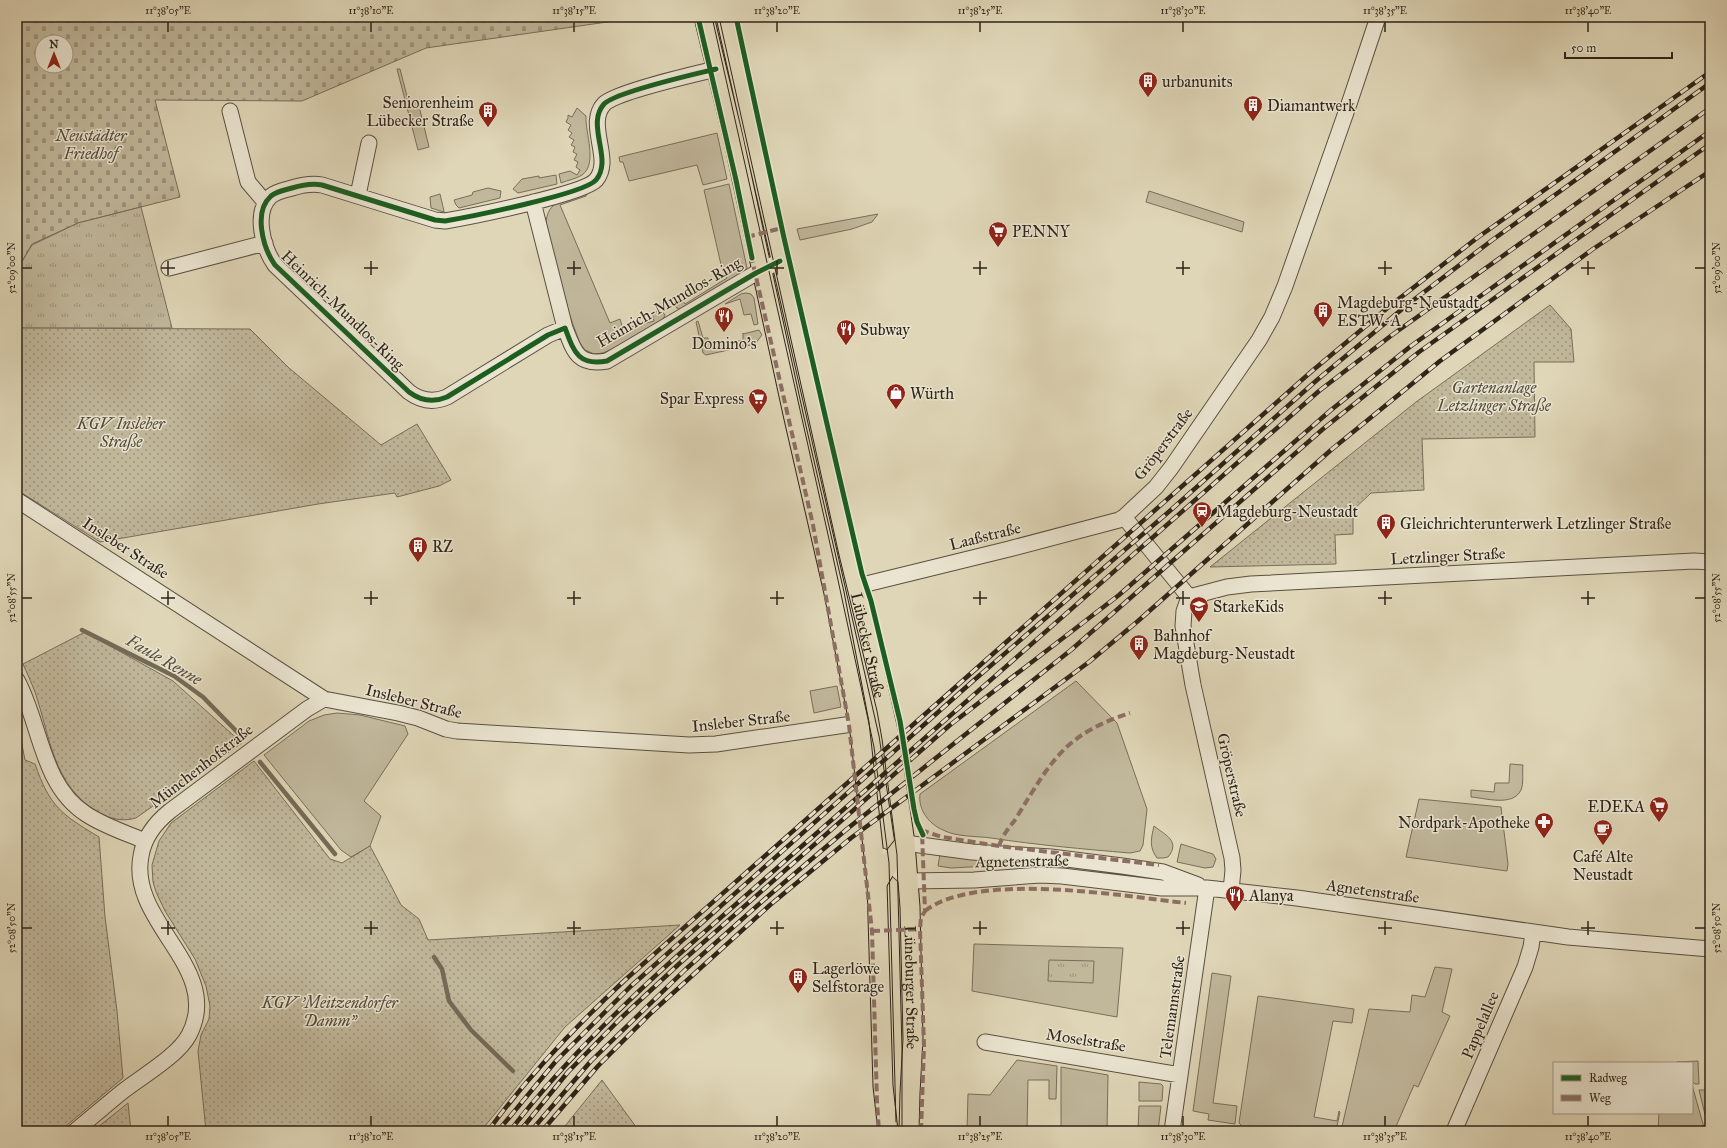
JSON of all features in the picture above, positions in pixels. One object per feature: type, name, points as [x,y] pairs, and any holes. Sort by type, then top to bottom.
[{"type":"main road","name":"Lübecker Straße","points":[[704,17],[834,593],[859,723],[874,848]]},
{"type":"main road","name":"Lübecker Straße","points":[[726,17],[854,587],[888,730],[905,843]]},
{"type":"main road","points":[[877,883],[889,863],[905,843]]},
{"type":"main road","name":"Lüneburger Straße","points":[[905,843],[909,881],[913,1039],[909,1131]]},
{"type":"main road","name":"Lüneburger Straße","points":[[874,848],[877,883],[883,1086],[888,1131]]},
{"type":"street","name":"Gröperstraße","points":[[1124,517],[1156,487],[1171,468],[1259,340],[1272,317],[1287,280],[1345,116],[1378,17]]},
{"type":"street","points":[[230,111],[248,182],[265,202],[275,193],[310,184],[322,185],[445,222],[533,202],[585,187],[598,178],[601,169],[602,159],[597,119],[599,112],[607,102],[618,96],[716,69]]},
{"type":"street","points":[[358,195],[369,143]]},
{"type":"street","name":"Heinrich-Mundlos-Ring","points":[[265,202],[261,218],[265,243],[269,256],[275,265],[409,392],[421,399],[437,400],[447,397],[548,335],[565,328]]},
{"type":"street","name":"Heinrich-Mundlos-Ring","points":[[533,202],[565,328],[572,348],[580,358],[591,362],[607,361],[762,270]]},
{"type":"street","name":"Heinrich-Mundlos-Ring","points":[[169,268],[265,243]]},
{"type":"street","points":[[762,270],[780,261]]},
{"type":"street","name":"Insleber Straße","points":[[17,500],[324,699],[418,718],[451,731],[682,745],[716,744],[859,723]]},
{"type":"street","points":[[1124,517],[1189,597]]},
{"type":"street","name":"Laaßstraße","points":[[854,587],[1009,549],[1119,520],[1124,517]]},
{"type":"street","name":"Letzlinger Straße","points":[[1189,597],[1227,587],[1251,584],[1694,560],[1710,562]]},
{"type":"street","name":"Gröperstraße","points":[[1189,597],[1184,611],[1183,626],[1193,685],[1232,858],[1231,890]]},
{"type":"street","points":[[17,680],[26,700],[53,776],[64,795],[75,806],[91,817],[145,841]]},
{"type":"street","name":"Münchenhofstraße","points":[[75,1131],[121,1093],[178,1050],[188,1036],[195,1018],[195,993],[190,976],[148,905],[143,892],[139,866],[145,841],[155,825],[170,811],[307,709],[324,699]]},
{"type":"street","name":"Agnetenstraße","points":[[905,843],[972,852],[1059,858],[1163,872],[1207,888]]},
{"type":"street","points":[[874,848],[909,881]]},
{"type":"street","name":"Agnetenstraße","points":[[909,881],[974,880],[1054,875],[1162,888],[1207,888],[1231,890],[1366,907],[1533,933],[1710,949]]},
{"type":"street","name":"Telemannstraße","points":[[1172,1131],[1207,888]]},
{"type":"street","name":"Pappelallee","points":[[1454,1131],[1526,962],[1531,947],[1533,933]]},
{"type":"street","name":"Moselstraße","points":[[985,1042],[1180,1075]]},
{"type":"green space","name":"Neustädter Friedhof","points":[[17,17],[642,17],[426,48],[302,101],[155,100],[180,197],[78,223],[32,244],[17,270]]},
{"type":"green space","points":[[397,69],[400,69],[409,104],[418,102],[429,147],[418,150]]},
{"type":"green space","points":[[577,108],[586,116],[590,148],[589,164],[587,170],[582,175],[561,183],[559,174],[570,171],[577,175],[580,170],[576,167],[578,162],[574,160],[577,154],[573,152],[575,147],[571,145],[574,140],[569,137],[572,133],[568,130],[571,125],[566,122],[568,115],[572,117]]},
{"type":"green space","points":[[717,133],[727,179],[703,185],[697,165],[629,181],[623,162],[620,162],[619,157]]},
{"type":"green space","points":[[556,175],[557,184],[518,193],[513,189],[522,179]]},
{"type":"green space","points":[[729,184],[747,268],[744,272],[683,310],[678,309],[674,303],[679,295],[685,304],[727,278],[722,269],[704,190]]},
{"type":"green space","points":[[488,188],[501,191],[500,198],[459,208],[456,205],[454,200],[472,195],[473,192]]},
{"type":"green space","points":[[1149,191],[1244,222],[1242,232],[1146,202]]},
{"type":"green space","points":[[587,193],[586,196],[560,205],[610,323],[620,319],[623,329],[654,321],[652,312],[662,311],[665,315],[661,324],[646,334],[603,353],[594,354],[585,350],[580,343],[566,306],[546,225],[547,216],[554,205],[566,199]]},
{"type":"green space","points":[[440,194],[444,212],[431,208],[430,197]]},
{"type":"green space","points":[[141,207],[172,328],[17,328],[17,270],[32,245],[78,223]]},
{"type":"green space","points":[[878,214],[872,222],[852,229],[800,240],[797,229]]},
{"type":"green space","points":[[741,294],[751,294],[754,298],[758,324],[754,325],[751,314],[744,315],[740,299],[725,304]]},
{"type":"green space","name":"Gartenanlage Letzlinger Straße","points":[[1550,305],[1571,329],[1574,362],[1534,362],[1535,437],[1422,439],[1424,490],[1371,493],[1353,510],[1353,534],[1335,535],[1336,564],[1210,567],[1416,402]]},
{"type":"green space","points":[[698,321],[703,338],[708,338],[710,348],[743,340],[743,334],[759,330],[762,335],[755,344],[706,355],[703,353],[696,322]]},
{"type":"green space","name":"KGV Insleber Straße","points":[[17,328],[250,329],[289,368],[381,445],[417,424],[451,480],[439,486],[397,497],[395,493],[318,504],[100,542],[17,490]]},
{"type":"green space","points":[[85,632],[173,681],[242,743],[136,818],[121,820],[98,812],[83,801],[71,788],[55,759],[35,692],[23,664]]},
{"type":"green space","points":[[1076,681],[1117,723],[1147,809],[1143,845],[1140,851],[1130,853],[1095,850],[960,835],[943,830],[929,820],[921,806],[920,794]]},
{"type":"green space","points":[[837,686],[841,707],[814,713],[810,691]]},
{"type":"green space","points":[[337,713],[360,715],[405,726],[408,734],[364,801],[381,816],[370,846],[351,857],[341,850],[264,755],[309,721],[324,715]]},
{"type":"green space","points":[[17,719],[25,760],[35,764],[40,779],[52,800],[66,815],[99,837],[105,917],[117,1011],[123,1078],[60,1131],[17,1131]]},
{"type":"green space","name":"KGV 'Meitzendorfer Damm\"","points":[[254,761],[330,859],[342,863],[370,846],[401,905],[419,919],[428,940],[680,925],[565,1027],[481,1131],[206,1131],[198,1051],[201,1035],[209,1019],[210,1006],[206,986],[195,959],[165,911],[156,892],[153,882],[152,865],[159,841],[171,823]]},
{"type":"green space","points":[[1510,764],[1523,765],[1522,787],[1517,795],[1505,800],[1491,800],[1471,797],[1471,790],[1494,792],[1495,783],[1509,783]]},
{"type":"green space","points":[[1419,799],[1501,807],[1508,864],[1507,871],[1406,857]]},
{"type":"green space","points":[[1154,826],[1167,836],[1172,843],[1172,851],[1168,857],[1157,858],[1154,854],[1151,843]]},
{"type":"green space","points":[[1181,844],[1213,854],[1216,859],[1213,867],[1205,868],[1177,862]]},
{"type":"green space","points":[[940,854],[989,861],[989,866],[951,868],[938,866]]},
{"type":"green space","points":[[974,944],[1123,948],[1117,1017],[972,991]]},
{"type":"green space","points":[[1049,960],[1094,961],[1093,983],[1048,981]]},
{"type":"green space","points":[[1435,967],[1452,969],[1442,1012],[1450,1016],[1418,1087],[1414,1085],[1394,1131],[1341,1131],[1369,1009],[1410,1012],[1412,995],[1425,997]]},
{"type":"green space","points":[[1212,973],[1231,976],[1213,1103],[1237,1106],[1235,1124],[1208,1120],[1209,1114],[1193,1111]]},
{"type":"green space","points":[[1258,996],[1354,1009],[1352,1023],[1333,1021],[1314,1117],[1337,1121],[1339,1111],[1336,1131],[1258,1131],[1245,1129],[1239,1123]]},
{"type":"green space","points":[[1017,1060],[1057,1066],[1056,1099],[1049,1099],[1049,1080],[1028,1080],[1027,1131],[967,1131],[968,1094],[990,1095]]},
{"type":"green space","points":[[1698,1061],[1699,1084],[1695,1084],[1693,1082],[1693,1062],[1677,1062]]},
{"type":"green space","points":[[1061,1067],[1108,1075],[1107,1131],[1061,1131]]},
{"type":"green space","points":[[602,1080],[639,1131],[561,1131]]},
{"type":"green space","points":[[1139,1082],[1161,1084],[1163,1086],[1162,1101],[1139,1101]]},
{"type":"green space","points":[[1693,1089],[1705,1131],[1658,1131],[1659,1114],[1693,1114]]},
{"type":"green space","points":[[1699,1090],[1710,1090],[1710,1131],[1709,1131]]},
{"type":"green space","points":[[128,1103],[131,1131],[93,1131]]},
{"type":"green space","points":[[1139,1106],[1161,1106],[1158,1131],[1138,1131]]},
{"type":"waterway","name":"Faule Renne","points":[[82,630],[174,676],[203,697],[243,738]]},
{"type":"waterway","name":"Faule Renne","points":[[260,762],[335,854]]},
{"type":"waterway","name":"Faule Renne","points":[[434,957],[442,969],[449,1001],[471,1030],[513,1071]]},
{"type":"tram line","points":[[712,17],[874,747],[889,863],[896,1122]]},
{"type":"tram line","points":[[719,17],[839,555],[877,711],[882,739],[897,855],[902,1049],[902,1131]]},
{"type":"railway","points":[[488,1131],[519,1091],[553,1052],[625,980],[1312,371],[1391,305],[1477,238],[1710,72]]},
{"type":"railway","points":[[498,1131],[556,1061],[630,987],[973,681],[1172,509],[1317,380],[1407,305],[1491,241],[1710,83]]},
{"type":"railway","points":[[510,1131],[568,1062],[654,977],[1319,391],[1392,335],[1710,108]]},
{"type":"railway","points":[[520,1131],[568,1072],[620,1019],[680,963],[950,725],[1119,595],[1331,410],[1411,346],[1710,131]]},
{"type":"railway","points":[[531,1131],[591,1061],[686,969],[766,898],[847,829],[1071,650],[1323,429],[1419,352],[1710,144]]},
{"type":"railway","points":[[542,1131],[598,1066],[651,1013],[770,905],[851,838],[1089,662],[1138,621],[1331,450],[1440,361],[1593,249],[1710,171]]},
{"type":"marked path","points":[[747,237],[782,228]]},
{"type":"marked path","points":[[751,255],[813,525],[849,725],[872,931],[879,1131]]},
{"type":"marked path","points":[[999,846],[1005,833],[1051,764],[1062,751],[1090,730],[1108,721],[1130,713]]},
{"type":"marked path","points":[[921,830],[942,837],[999,846],[1159,865]]},
{"type":"marked path","points":[[921,1131],[924,1046],[920,929],[921,918],[925,911],[922,832]]},
{"type":"marked path","points":[[925,911],[948,899],[978,892],[1013,889],[1051,889],[1089,892],[1186,903]]},
{"type":"marked path","points":[[872,931],[920,929]]},
{"type":"cycle path","points":[[698,17],[736,180],[752,258]]},
{"type":"cycle path","points":[[736,17],[784,238],[827,424],[862,574],[871,601],[900,721],[914,809],[917,822],[923,835]]},
{"type":"cycle path","points":[[716,69],[639,89],[611,99],[604,104],[599,112],[597,121],[602,155],[601,170],[596,180],[587,186],[571,192],[525,204],[445,221],[435,220],[322,185],[303,185],[276,193],[271,196],[266,203],[262,211],[261,220],[264,240],[275,265],[409,392],[427,400],[437,400],[447,397],[548,335],[565,328],[571,344],[578,355],[583,359],[597,362],[607,361],[756,273],[780,261]]},
{"type":"place","name":"urbanunits","points":[[1148,98]]},
{"type":"place","name":"Diamantwerk","points":[[1253,122]]},
{"type":"place","name":"Seniorenheim Lübecker Straße","points":[[488,128]]},
{"type":"place","name":"PENNY","points":[[998,248]]},
{"type":"place","name":"Magdeburg-Neustadt ESTW-A","points":[[1323,328]]},
{"type":"place","name":"Domino's","points":[[724,333]]},
{"type":"place","name":"Subway","points":[[846,346]]},
{"type":"place","name":"Würth","points":[[896,410]]},
{"type":"place","name":"Spar Express","points":[[758,415]]},
{"type":"place","name":"Magdeburg-Neustadt","points":[[1202,528]]},
{"type":"place","name":"Gleichrichterunterwerk Letzlinger Straße","points":[[1386,540]]},
{"type":"place","name":"RZ","points":[[418,563]]},
{"type":"place","name":"StarkeKids","points":[[1199,623]]},
{"type":"place","name":"Bahnhof Magdeburg-Neustadt","points":[[1139,661]]},
{"type":"place","name":"EDEKA","points":[[1659,823]]},
{"type":"place","name":"Nordpark-Apotheke","points":[[1544,839]]},
{"type":"place","name":"Café Alte Neustadt","points":[[1603,846]]},
{"type":"place","name":"Alanya","points":[[1235,912]]},
{"type":"place","name":"Lagerlöwe Selfstorage","points":[[798,994]]}]
